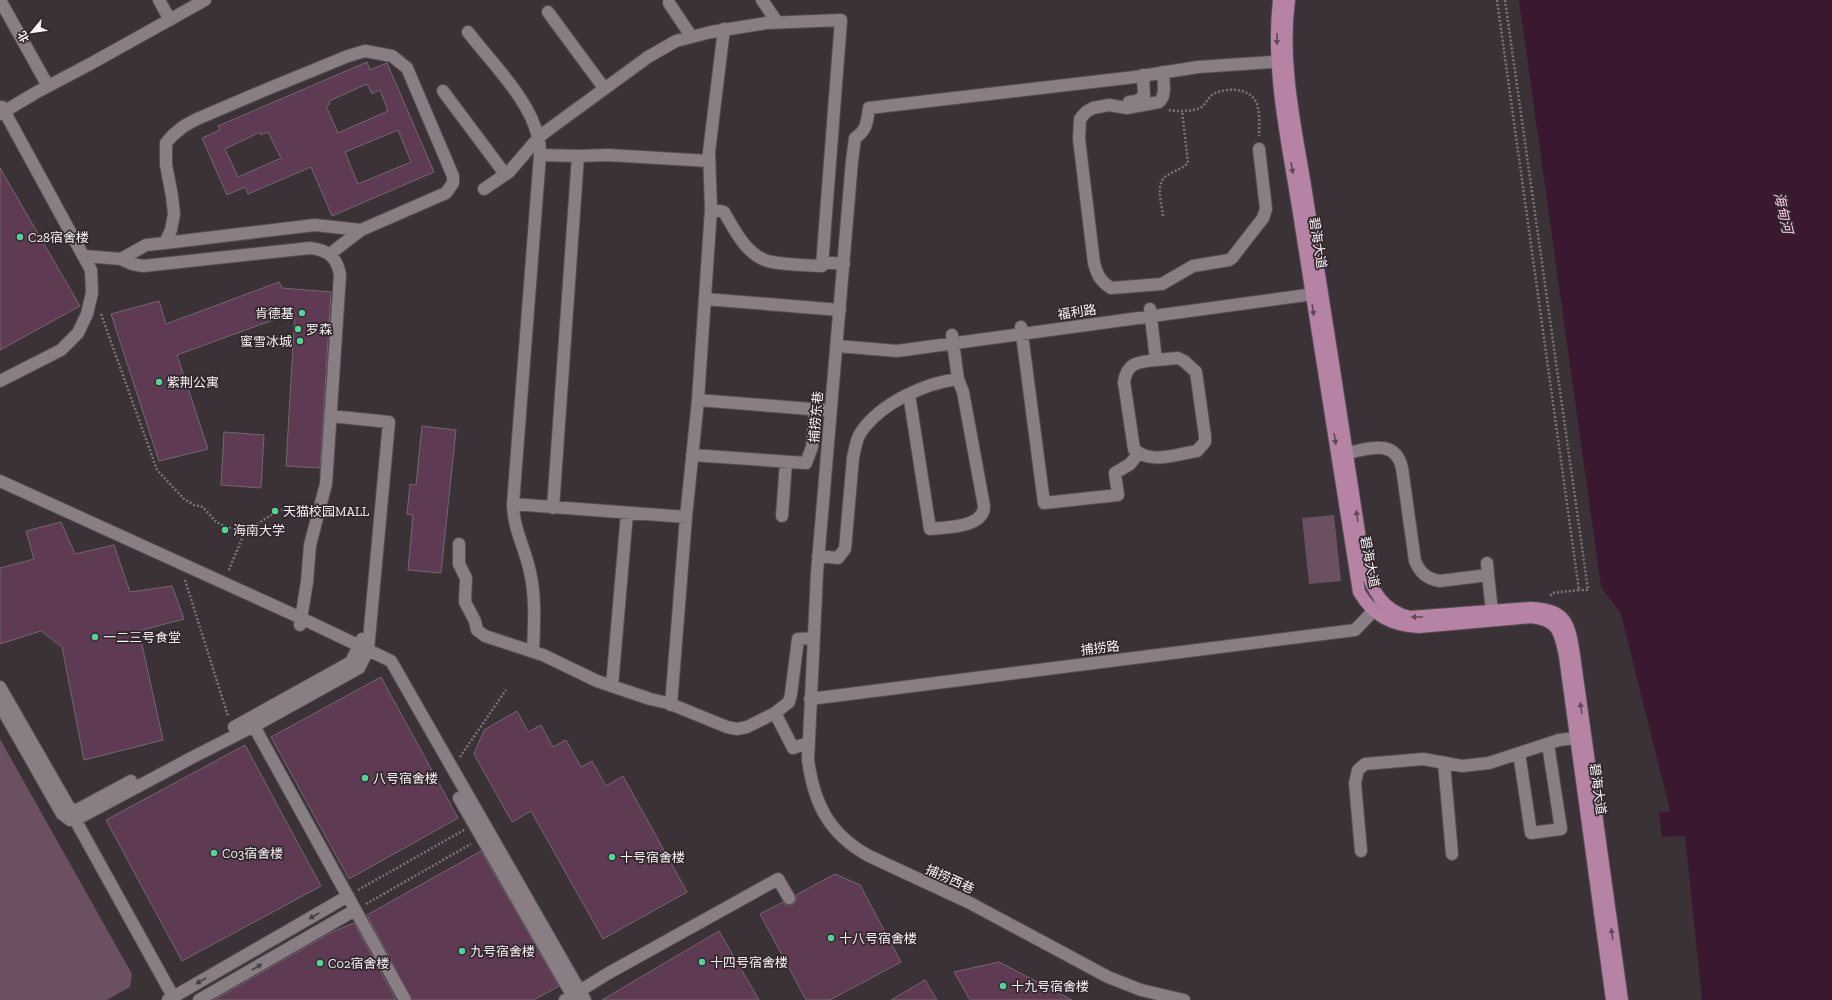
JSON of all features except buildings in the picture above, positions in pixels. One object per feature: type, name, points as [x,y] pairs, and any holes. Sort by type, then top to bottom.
[{"type":"main road","name":"碧海大道","points":[[1279,0],[1283,62],[1359,592],[1373,611],[1393,623],[1410,626],[1525,617],[1548,620],[1554,624],[1561,638],[1612,1000]]},
{"type":"main road","name":"碧海大道","points":[[1283,62],[1290,0]]},
{"type":"main road","name":"碧海大道","points":[[1315,290],[1347,453],[1364,565],[1371,585],[1382,602],[1393,612],[1415,618],[1523,608],[1546,609],[1556,612],[1562,616],[1567,624],[1571,635],[1622,1000]]},
{"type":"street","points":[[0,0],[50,81]]},
{"type":"street","points":[[8,0],[50,81]]},
{"type":"street","points":[[159,0],[169,17]]},
{"type":"street","points":[[169,17],[193,0]]},
{"type":"street","points":[[0,381],[61,350],[78,333],[87,314],[92,293],[91,270],[2,110],[50,81],[169,17],[205,0]]},
{"type":"street","points":[[762,0],[777,22]]},
{"type":"street","points":[[669,3],[691,36]]},
{"type":"street","points":[[548,12],[604,88]]},
{"type":"street","points":[[484,188],[505,174],[519,161],[539,137],[604,88],[656,52],[676,41],[691,36],[724,29],[777,22],[840,20],[822,266],[771,262],[759,257],[741,239],[724,212],[711,209]]},
{"type":"street","points":[[671,705],[686,517],[698,400],[705,299],[711,209],[709,152],[724,29]]},
{"type":"street","points":[[468,32],[524,103],[539,137],[540,155],[513,504],[513,517],[527,557],[533,590],[533,651]]},
{"type":"street","points":[[165,243],[171,230],[174,214],[165,153],[166,143],[173,135],[196,119],[348,56],[365,51],[380,52],[392,56],[407,68],[453,176],[453,183],[446,193],[361,230],[330,254]]},
{"type":"street","points":[[1259,149],[1266,209],[1263,218],[1232,258],[1229,260],[1193,266],[1162,284],[1111,288],[1104,284],[1096,270],[1079,128],[1080,120],[1089,110],[1101,106],[1118,105],[1137,101],[1144,96],[1143,76],[1225,64],[1283,62]]},
{"type":"street","points":[[1118,105],[1127,108],[1160,101],[1164,92],[1163,72]]},
{"type":"street","name":"捕捞东巷","points":[[810,699],[818,556],[855,138],[863,133],[867,125],[869,108],[1143,76]]},
{"type":"street","points":[[443,91],[505,174]]},
{"type":"street","points":[[540,155],[608,155],[709,161]]},
{"type":"street","points":[[553,508],[578,156]]},
{"type":"street","points":[[121,259],[146,245],[315,225],[361,230]]},
{"type":"street","points":[[84,256],[121,259],[132,264],[144,266],[310,248],[323,250],[330,254],[338,267],[340,275],[326,484],[310,545],[307,582],[300,622]]},
{"type":"street","points":[[822,262],[844,264]]},
{"type":"street","name":"福利路","points":[[837,341],[897,351],[953,339],[1315,290]]},
{"type":"street","points":[[705,299],[840,310]]},
{"type":"street","points":[[1151,312],[1156,360]]},
{"type":"street","points":[[1021,330],[1044,503],[1118,495],[1116,473],[1130,464],[1138,454]]},
{"type":"street","points":[[909,394],[930,529],[974,522],[982,516],[984,506],[963,392],[958,379],[953,339]]},
{"type":"street","points":[[1178,358],[1184,361],[1196,372],[1205,442],[1197,451],[1156,458],[1144,457],[1138,454],[1134,449],[1124,382],[1125,374],[1133,365],[1156,360],[1178,358]]},
{"type":"street","points":[[818,556],[838,558],[845,549],[853,458],[856,444],[861,432],[884,409],[909,394],[934,383],[958,379]]},
{"type":"street","points":[[698,400],[831,410]]},
{"type":"street","points":[[692,455],[806,463],[812,447],[815,409]]},
{"type":"street","points":[[0,705],[62,814],[70,820],[75,813],[195,756],[351,662],[362,651],[369,627],[389,422],[330,416]]},
{"type":"street","points":[[1347,453],[1388,448],[1395,453],[1400,460],[1415,561],[1418,569],[1424,575],[1432,580],[1440,581],[1488,575]]},
{"type":"street","points":[[782,516],[786,462]]},
{"type":"street","points":[[0,481],[362,651],[391,661],[452,769],[478,822]]},
{"type":"street","points":[[0,488],[181,567],[223,583],[300,622]]},
{"type":"street","points":[[513,504],[686,517]]},
{"type":"street","points":[[612,686],[627,513]]},
{"type":"street","points":[[459,544],[459,564],[466,578],[465,602],[476,621],[477,630],[485,636],[533,651],[612,686],[671,705],[728,728],[747,728],[775,713],[789,702],[798,639],[813,638]]},
{"type":"street","points":[[1487,563],[1492,611]]},
{"type":"street","name":"捕捞路","points":[[810,699],[1355,630],[1382,602]]},
{"type":"street","points":[[362,651],[384,666],[478,822],[576,998],[779,882],[788,898]]},
{"type":"street","points":[[0,687],[75,813],[176,998],[348,896]]},
{"type":"street","name":"捕捞西巷","points":[[810,699],[808,743],[810,776],[823,811],[841,837],[854,848],[897,870],[1002,919],[1108,977],[1141,990],[1184,1000]]},
{"type":"street","points":[[775,713],[793,748],[808,743]]},
{"type":"street","points":[[251,722],[405,1000]]},
{"type":"street","points":[[1361,851],[1355,786],[1357,773],[1365,764],[1423,759],[1462,766],[1482,764],[1548,744],[1576,738]]},
{"type":"street","points":[[1520,753],[1531,833],[1560,829],[1548,744]]},
{"type":"street","points":[[1444,763],[1452,854]]},
{"type":"street","points":[[199,1000],[355,910]]},
{"type":"path","points":[[1497,0],[1579,590],[1576,590]]},
{"type":"path","points":[[1505,0],[1588,590],[1552,593],[1546,609]]},
{"type":"path","points":[[1160,101],[1169,110],[1182,110],[1202,107],[1207,99],[1215,93],[1238,90],[1247,93],[1256,102],[1258,107],[1259,149]]},
{"type":"path","points":[[1163,216],[1160,190],[1162,180],[1165,176],[1182,168],[1188,163],[1182,110]]},
{"type":"path","points":[[99,308],[157,470],[184,499],[194,505],[203,507],[216,522],[229,528],[246,529],[255,526],[272,513],[282,510],[297,512],[315,522]]},
{"type":"path","points":[[223,583],[246,529]]},
{"type":"path","points":[[181,567],[233,732]]},
{"type":"path","points":[[452,769],[506,690]]},
{"type":"path","points":[[348,896],[478,822]]},
{"type":"path","points":[[355,910],[486,836]]},
{"type":"shaded area","points":[[1334,515],[1341,581],[1309,584],[1302,518]]},
{"type":"shaded area","points":[[0,739],[132,974],[130,987],[107,1000],[0,1000]]},
{"type":"water","name":"海甸河","points":[[1519,0],[1832,0],[1832,1000],[1702,1000],[1685,836],[1662,837],[1659,813],[1670,811],[1621,614],[1601,587]]},
{"type":"place","name":"C28宿舍楼","points":[[20,237]]},
{"type":"place","name":"肯德基","points":[[302,313]]},
{"type":"place","name":"罗森","points":[[298,329]]},
{"type":"place","name":"蜜雪冰城","points":[[300,341]]},
{"type":"place","name":"紫荆公寓","points":[[159,382]]},
{"type":"place","name":"天猫校园MALL","points":[[275,511]]},
{"type":"place","name":"海南大学","points":[[225,530]]},
{"type":"place","name":"一二三号食堂","points":[[95,637]]},
{"type":"place","name":"八号宿舍楼","points":[[365,778]]},
{"type":"place","name":"C03宿舍楼","points":[[214,853]]},
{"type":"place","name":"十号宿舍楼","points":[[612,857]]},
{"type":"place","name":"十八号宿舍楼","points":[[831,938]]},
{"type":"place","name":"九号宿舍楼","points":[[462,951]]},
{"type":"place","name":"十四号宿舍楼","points":[[702,962]]},
{"type":"place","name":"C02宿舍楼","points":[[320,963]]},
{"type":"place","name":"十九号宿舍楼","points":[[1003,986]]}]
